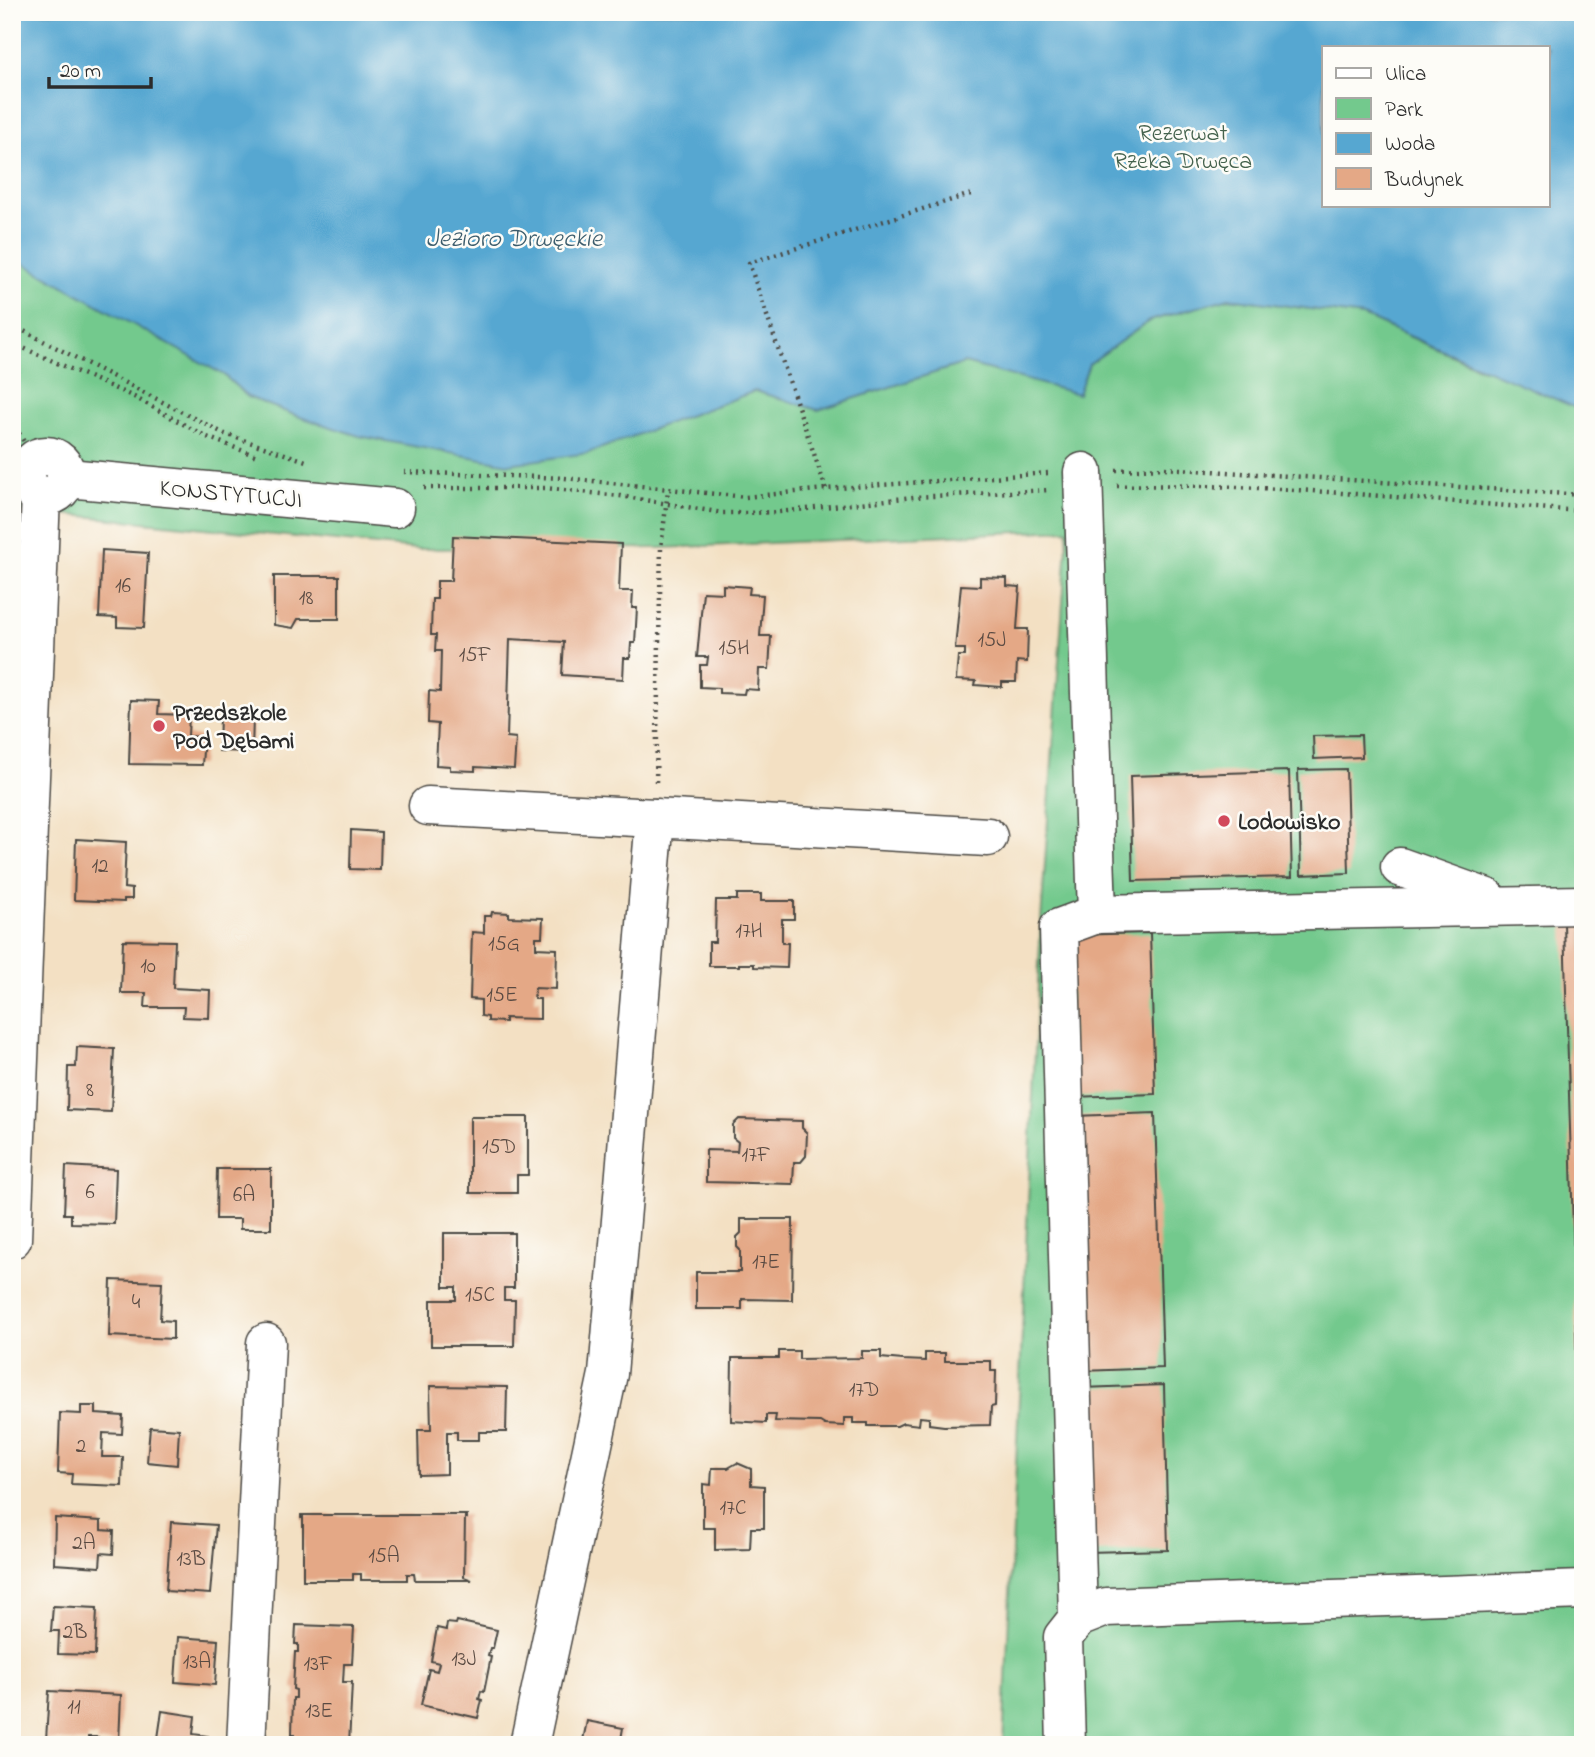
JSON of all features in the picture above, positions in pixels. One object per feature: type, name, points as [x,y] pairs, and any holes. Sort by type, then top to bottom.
[{"type":"street","name":"KONSTYTUCJI","points":[[38,473],[404,489]]},
{"type":"street","points":[[12,1239],[21,795],[38,473]]},
{"type":"street","points":[[1084,480],[1097,914]]},
{"type":"street","points":[[428,806],[988,837]]},
{"type":"street","points":[[529,1745],[608,1374],[655,818]]},
{"type":"street","points":[[1399,867],[1510,906]]},
{"type":"street","points":[[1078,1618],[1059,928],[1097,914],[1583,905]]},
{"type":"street","points":[[246,1745],[266,1343]]},
{"type":"street","points":[[1066,1745],[1063,1637],[1078,1618],[1106,1606],[1583,1590]]},
{"type":"path","points":[[826,489],[749,263],[974,193]]},
{"type":"path","points":[[12,325],[225,434],[314,464]]},
{"type":"path","points":[[12,343],[134,397],[207,438],[271,462]]},
{"type":"path","points":[[12,421],[38,473]]},
{"type":"path","points":[[404,489],[546,488],[620,496],[723,513],[779,512],[1084,480],[1164,468],[1583,495]]},
{"type":"path","points":[[404,489],[564,478],[746,497],[982,477],[1343,492],[1415,500],[1583,511]]},
{"type":"path","points":[[655,818],[661,548],[668,490]]},
{"type":"green space","name":"Rezerwat Rzeka Drwęca","points":[[12,12],[1583,12],[1583,1745],[1003,1745],[1041,921],[1068,530],[661,548],[417,549],[41,512],[12,513],[12,257],[224,375],[248,397],[297,416],[588,453],[755,391],[818,410],[965,363],[1078,393],[1089,364],[1149,321],[1229,298],[1363,316],[1482,369],[1476,308]]},
{"type":"water","name":"Jezioro Drwęckie","points":[[12,12],[1583,12],[1583,411],[1363,316],[1229,298],[1149,321],[1089,364],[1078,394],[965,363],[818,410],[755,391],[588,453],[509,464],[359,436],[248,397],[224,375],[12,257]]},
{"type":"building","points":[[453,536],[621,544],[619,591],[633,591],[632,608],[637,608],[635,643],[631,643],[630,658],[624,658],[623,679],[562,675],[564,642],[510,639],[507,737],[516,738],[514,769],[475,767],[475,771],[450,770],[450,766],[436,765],[438,724],[428,723],[429,691],[440,692],[441,651],[435,651],[436,635],[431,635],[432,599],[437,599],[437,581],[451,581]]},
{"type":"building","points":[[102,550],[148,553],[144,628],[117,627],[117,618],[99,617]]},
{"type":"building","points":[[274,576],[339,576],[339,619],[298,619],[293,628],[274,625]]},
{"type":"building","points":[[980,577],[1007,578],[1007,586],[1020,587],[1017,629],[1028,629],[1027,662],[1017,661],[1016,682],[1002,682],[1002,687],[956,680],[958,656],[965,656],[965,649],[955,649],[961,585],[980,586]]},
{"type":"building","points":[[723,585],[750,587],[749,594],[763,595],[760,636],[771,636],[769,669],[759,669],[758,690],[745,689],[744,694],[719,693],[719,688],[700,687],[700,665],[707,665],[708,657],[697,657],[703,592],[723,593]]},
{"type":"building","name":"Przedszkole Pod Dębami","points":[[131,700],[159,701],[158,714],[189,715],[188,736],[204,737],[202,765],[129,764]]},
{"type":"building","points":[[220,715],[253,717],[252,752],[219,751]]},
{"type":"building","points":[[1361,735],[1362,757],[1314,759],[1313,736]]},
{"type":"building","points":[[1346,769],[1349,873],[1301,875],[1298,770]]},
{"type":"building","points":[[1289,771],[1292,877],[1133,881],[1130,776]]},
{"type":"building","points":[[351,830],[381,832],[380,870],[350,869]]},
{"type":"building","points":[[76,839],[126,842],[124,888],[132,889],[132,899],[124,899],[124,902],[74,900]]},
{"type":"building","points":[[737,894],[761,894],[761,901],[794,901],[794,919],[782,919],[782,943],[788,943],[787,968],[754,967],[754,964],[709,966],[709,942],[715,942],[716,900],[737,900]]},
{"type":"building","points":[[492,912],[509,913],[509,917],[543,918],[542,937],[536,937],[536,948],[557,949],[556,989],[535,988],[534,999],[540,999],[540,1019],[505,1018],[505,1022],[488,1021],[488,1017],[481,1016],[481,1000],[470,999],[472,932],[484,933],[484,916],[491,916]]},
{"type":"building","points":[[1583,922],[1583,1471],[1580,1471],[1564,923]]},
{"type":"building","points":[[1150,933],[1155,1094],[1073,1097],[1069,935]]},
{"type":"building","points":[[123,940],[175,941],[173,988],[210,990],[209,1018],[183,1017],[184,1007],[145,1007],[146,993],[121,993]]},
{"type":"building","points":[[77,1047],[114,1049],[111,1112],[67,1110],[68,1067],[76,1067]]},
{"type":"building","points":[[1155,1113],[1163,1368],[1082,1371],[1074,1116]]},
{"type":"building","points":[[470,1117],[528,1117],[528,1175],[517,1175],[517,1193],[470,1193]]},
{"type":"building","points":[[739,1119],[802,1121],[802,1128],[807,1133],[806,1156],[801,1162],[794,1162],[793,1184],[706,1182],[706,1150],[737,1151],[738,1142],[733,1138],[733,1125]]},
{"type":"building","points":[[66,1166],[116,1169],[114,1224],[71,1223],[71,1214],[64,1214]]},
{"type":"building","points":[[217,1169],[271,1169],[271,1229],[240,1229],[240,1219],[216,1219]]},
{"type":"building","points":[[741,1219],[793,1219],[792,1300],[742,1299],[742,1309],[696,1309],[696,1272],[740,1272],[737,1237],[741,1233]]},
{"type":"building","points":[[444,1233],[514,1233],[514,1288],[504,1288],[504,1300],[515,1300],[514,1346],[431,1346],[431,1300],[456,1300],[456,1287],[444,1287]]},
{"type":"building","points":[[111,1280],[162,1282],[160,1320],[173,1321],[173,1339],[109,1336]]},
{"type":"building","points":[[779,1351],[799,1351],[799,1359],[862,1358],[862,1351],[881,1351],[881,1358],[925,1361],[925,1353],[945,1353],[945,1361],[991,1361],[991,1371],[996,1371],[995,1406],[991,1407],[990,1425],[944,1426],[929,1424],[929,1418],[920,1417],[919,1425],[903,1423],[897,1426],[868,1426],[868,1423],[853,1423],[853,1418],[844,1418],[844,1426],[825,1425],[820,1422],[775,1421],[776,1415],[766,1415],[766,1423],[731,1421],[732,1358],[779,1358]]},
{"type":"building","points":[[1164,1385],[1168,1550],[1087,1552],[1082,1388]]},
{"type":"building","points":[[430,1386],[507,1387],[506,1432],[479,1432],[479,1440],[457,1440],[457,1432],[447,1432],[447,1474],[419,1475],[418,1430],[431,1430]]},
{"type":"building","points":[[81,1406],[96,1406],[96,1414],[123,1416],[122,1434],[103,1433],[102,1457],[123,1457],[122,1486],[71,1484],[72,1474],[58,1473],[60,1413],[81,1414]]},
{"type":"building","points":[[150,1427],[179,1429],[177,1465],[147,1462]]},
{"type":"building","points":[[737,1463],[751,1469],[751,1485],[764,1486],[764,1528],[751,1528],[750,1549],[715,1550],[715,1528],[703,1528],[703,1484],[711,1485],[712,1468],[728,1468]]},
{"type":"building","points":[[301,1515],[467,1515],[464,1577],[472,1580],[415,1580],[414,1574],[407,1574],[407,1580],[361,1580],[361,1574],[353,1574],[353,1580],[303,1580]]},
{"type":"building","points":[[55,1518],[101,1521],[101,1530],[114,1531],[113,1554],[101,1553],[100,1567],[54,1564]]},
{"type":"building","points":[[171,1522],[216,1525],[210,1594],[166,1591]]},
{"type":"building","points":[[53,1606],[97,1608],[95,1655],[58,1654],[59,1631],[51,1631]]},
{"type":"building","points":[[457,1621],[497,1630],[493,1648],[490,1648],[488,1656],[491,1657],[484,1692],[481,1691],[479,1699],[482,1700],[478,1718],[421,1705],[429,1669],[437,1671],[439,1663],[431,1661],[437,1628],[446,1630],[447,1623],[456,1624]]},
{"type":"building","points":[[296,1625],[354,1627],[352,1664],[344,1664],[343,1682],[352,1682],[349,1745],[294,1745],[293,1698],[296,1698],[296,1690],[293,1689],[295,1652],[298,1652],[298,1644],[295,1644]]},
{"type":"building","points":[[178,1637],[218,1640],[215,1685],[175,1682]]},
{"type":"building","points":[[49,1691],[121,1695],[119,1743],[97,1742],[98,1737],[88,1737],[88,1742],[46,1740]]},
{"type":"building","points":[[162,1711],[195,1716],[193,1734],[208,1736],[207,1745],[157,1745]]},
{"type":"building","points":[[587,1721],[623,1728],[620,1745],[582,1745]]},
{"type":"place","name":"Przedszkole Pod Dębami","points":[[159,726]]},
{"type":"place","name":"Lodowisko","points":[[1224,821]]}]
